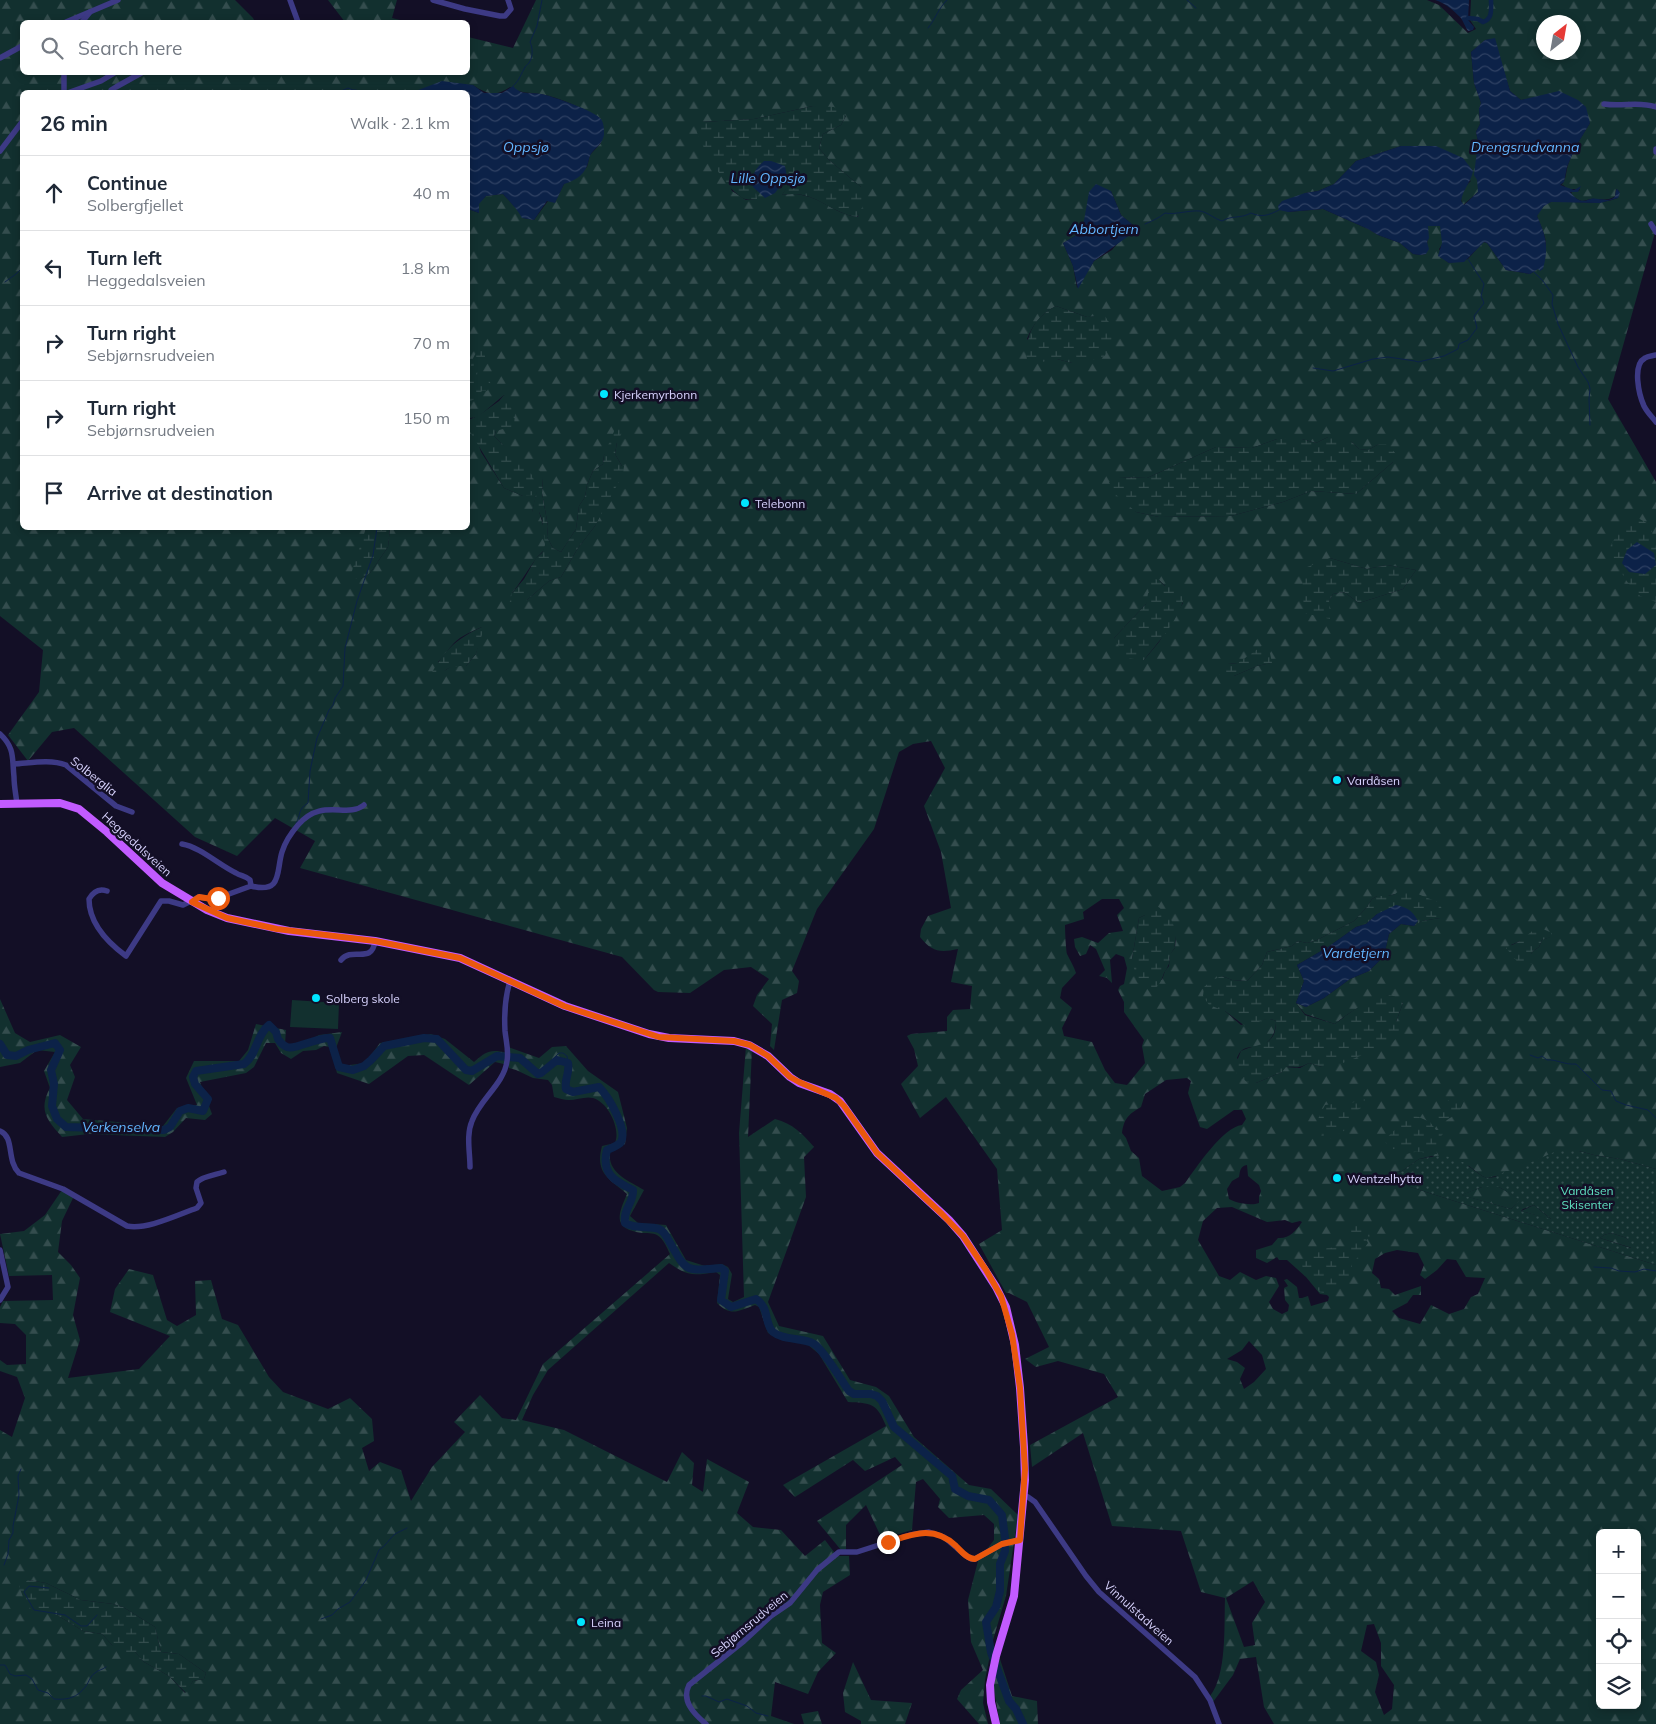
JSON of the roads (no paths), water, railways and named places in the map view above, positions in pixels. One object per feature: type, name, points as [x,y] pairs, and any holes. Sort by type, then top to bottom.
[{"type":"main road","name":"Heggedalsveien","points":[[0,804],[60,803],[79,809],[107,832],[154,877],[192,902],[227,918],[289,931],[375,941],[460,958],[564,1006],[659,1037],[734,1041],[750,1045],[768,1056],[795,1080],[830,1094],[844,1106],[877,1153],[949,1220],[963,1236],[1001,1296],[1010,1324],[1018,1365],[1024,1447],[1024,1496],[1014,1596],[994,1664],[990,1693],[996,1724]]},
{"type":"street","points":[[71,20],[118,0]]},
{"type":"street","points":[[290,0],[297,20]]},
{"type":"street","points":[[432,0],[465,10],[505,16],[511,8],[508,0]]},
{"type":"street","points":[[84,20],[90,12]]},
{"type":"street","points":[[0,58],[20,47]]},
{"type":"street","points":[[64,75],[64,90]]},
{"type":"street","points":[[76,90],[101,82],[112,75]]},
{"type":"street","points":[[112,90],[138,75]]},
{"type":"street","points":[[1604,104],[1644,104],[1656,107]]},
{"type":"street","points":[[0,151],[20,125]]},
{"type":"street","points":[[1651,224],[1656,232]]},
{"type":"street","points":[[1656,355],[1645,358],[1638,368],[1640,394],[1644,406],[1656,422]]},
{"type":"street","points":[[0,734],[11,748],[17,804]]},
{"type":"street","name":"Solberglia","points":[[14,764],[48,762],[66,765],[116,806],[132,812]]},
{"type":"street","points":[[107,891],[95,892],[89,899],[92,916],[103,934],[126,956],[161,901],[169,901],[183,906],[199,897],[212,899],[251,886],[269,886],[279,876],[280,862],[285,844],[292,832],[304,819],[317,811],[332,808],[356,809],[364,805]]},
{"type":"street","points":[[182,844],[247,877],[250,880],[251,886]]},
{"type":"street","points":[[341,960],[348,955],[367,954],[374,947],[375,941]]},
{"type":"street","points":[[470,1167],[469,1137],[471,1123],[502,1074],[508,1056],[504,1016],[506,994],[510,981]]},
{"type":"street","points":[[0,1131],[7,1136],[10,1158],[14,1168],[19,1173],[63,1189],[127,1226],[144,1226],[197,1208],[201,1203],[196,1188],[197,1182],[202,1178],[224,1172]]},
{"type":"street","points":[[0,1250],[8,1287],[0,1300]]},
{"type":"street","name":"Vinnulstadveien","points":[[1024,1496],[1035,1502],[1099,1592],[1195,1677],[1210,1700],[1220,1724]]},
{"type":"street","name":"Sebjørnsrudveien","points":[[706,1724],[688,1704],[685,1696],[689,1685],[713,1667],[771,1616],[790,1603],[809,1578],[839,1552],[857,1552],[910,1535],[929,1532],[944,1538],[971,1559],[979,1558],[1002,1544],[1020,1540]]},
{"type":"water","points":[[1435,0],[1469,0],[1468,20],[1474,27],[1473,30],[1468,31],[1461,18],[1452,9]]},
{"type":"water","name":"Drengsrudvanna","points":[[1495,38],[1510,91],[1521,100],[1559,91],[1578,100],[1586,107],[1590,123],[1575,148],[1567,167],[1564,182],[1560,185],[1574,190],[1581,186],[1578,192],[1570,192],[1577,199],[1583,201],[1594,199],[1610,200],[1615,196],[1617,189],[1620,193],[1618,198],[1600,203],[1551,202],[1544,206],[1537,216],[1546,242],[1543,269],[1540,271],[1538,269],[1530,274],[1506,270],[1487,243],[1484,242],[1464,262],[1449,263],[1438,256],[1442,243],[1440,226],[1428,226],[1429,238],[1427,242],[1429,249],[1426,254],[1420,255],[1413,254],[1400,243],[1378,235],[1323,209],[1288,212],[1279,210],[1278,206],[1282,201],[1305,193],[1318,191],[1334,184],[1356,161],[1401,146],[1436,146],[1463,158],[1473,171],[1462,197],[1461,201],[1464,205],[1478,192],[1477,180],[1474,175],[1478,142],[1476,132],[1480,124],[1479,109],[1481,103],[1474,83],[1471,52],[1485,40]]},
{"type":"water","name":"Oppsjø","points":[[442,81],[473,85],[484,93],[502,93],[513,86],[523,92],[541,94],[591,112],[601,119],[604,134],[599,145],[590,156],[586,169],[573,181],[564,184],[555,203],[547,201],[534,220],[522,218],[503,194],[486,196],[479,204],[479,213],[470,210],[470,90],[418,90]]},
{"type":"water","name":"Lille Oppsjø","points":[[764,161],[771,161],[785,166],[787,177],[775,193],[765,198],[753,187],[754,172]]},
{"type":"water","name":"Abbortjern","points":[[1096,184],[1111,191],[1121,215],[1133,225],[1134,232],[1094,261],[1078,289],[1073,266],[1063,243],[1082,232],[1089,192]]},
{"type":"water","points":[[1637,542],[1654,553],[1656,565],[1645,574],[1629,572],[1622,563],[1627,550]]},
{"type":"water","name":"Vardetjern","points":[[1396,905],[1409,910],[1418,921],[1414,926],[1401,924],[1389,934],[1384,956],[1369,971],[1350,979],[1324,998],[1306,1007],[1296,1003],[1304,981],[1297,965],[1328,947],[1356,927],[1366,924],[1377,914]]},
{"type":"waterway","points":[[513,86],[531,58],[530,42],[537,26],[542,0]]},
{"type":"waterway","points":[[928,28],[947,0]]},
{"type":"waterway","points":[[1187,0],[1196,8]]},
{"type":"waterway","points":[[1468,18],[1486,21],[1491,13],[1491,0]]},
{"type":"waterway","points":[[344,90],[348,88],[353,90]]},
{"type":"waterway","points":[[1145,224],[1165,213],[1200,211],[1222,221],[1251,213],[1265,215],[1279,210]]},
{"type":"waterway","points":[[1313,368],[1333,371],[1373,359],[1388,357],[1418,362],[1444,356],[1458,349],[1459,344],[1468,340],[1477,328],[1474,316],[1484,303],[1481,296],[1484,284],[1468,259]]},
{"type":"waterway","points":[[5,282],[20,270]]},
{"type":"waterway","points":[[1534,272],[1553,295],[1552,304],[1558,324],[1578,367],[1588,382],[1590,388],[1590,425]]},
{"type":"waterway","points":[[296,823],[301,810],[308,803],[310,771],[317,738],[329,710],[343,686],[345,648],[357,601],[373,555],[377,530]]},
{"type":"waterway","name":"Verkenselva","points":[[0,1044],[7,1055],[16,1056],[28,1050],[55,1043],[60,1050],[51,1070],[54,1084],[52,1106],[57,1119],[66,1127],[164,1130],[170,1127],[180,1111],[188,1108],[203,1111],[208,1099],[195,1084],[193,1077],[196,1071],[244,1064],[252,1056],[261,1034],[269,1025],[276,1032],[278,1039],[287,1047],[295,1047],[319,1039],[330,1038],[339,1067],[353,1070],[364,1066],[384,1046],[424,1038],[437,1039],[466,1070],[472,1071],[497,1056],[520,1058],[538,1074],[557,1060],[568,1063],[566,1089],[573,1092],[599,1087],[612,1105],[622,1129],[621,1142],[607,1150],[606,1165],[615,1179],[633,1190],[625,1223],[661,1230],[688,1268],[700,1270],[721,1268],[725,1271],[721,1300],[731,1307],[756,1299],[763,1307],[770,1329],[773,1332],[782,1337],[804,1340],[818,1347],[849,1391],[854,1394],[871,1394],[877,1396],[882,1401],[894,1427],[952,1476],[955,1489],[968,1496],[989,1500],[1002,1515],[1005,1551],[1000,1564],[1000,1591],[996,1607],[986,1622],[991,1652],[1009,1701],[1016,1709],[1023,1724]]},
{"type":"waterway","points":[[553,1062],[559,1053],[563,1053],[567,1056],[568,1063]]},
{"type":"waterway","points":[[1530,1055],[1538,1058],[1542,1056],[1547,1060],[1576,1064],[1602,1090],[1611,1091],[1616,1101],[1648,1110],[1656,1118]]},
{"type":"waterway","points":[[1594,1267],[1611,1268],[1619,1271],[1635,1272],[1644,1269],[1656,1271]]},
{"type":"waterway","points":[[4,1565],[8,1554],[9,1540],[13,1533],[19,1495],[18,1476],[21,1469]]},
{"type":"waterway","points":[[321,1619],[332,1615],[350,1602],[366,1580],[379,1550],[395,1534],[407,1528]]},
{"type":"waterway","points":[[49,1588],[29,1586],[24,1592],[34,1610],[65,1615],[81,1626],[87,1626],[97,1615]]},
{"type":"waterway","points":[[0,1665],[5,1665],[10,1674],[15,1676],[26,1675],[32,1679],[38,1690],[48,1693],[54,1699],[68,1698],[79,1693],[93,1674],[106,1667]]},
{"type":"waterway","points":[[702,1696],[719,1702],[727,1699],[747,1706],[756,1713],[768,1716]]},
{"type":"place","name":"Kjerkemyrbonn","points":[[604,394]]},
{"type":"place","name":"Telebonn","points":[[745,503]]},
{"type":"place","name":"Vardåsen","points":[[1337,780]]},
{"type":"place","name":"Solberg skole","points":[[316,998]]},
{"type":"place","name":"Wentzelhytta","points":[[1337,1178]]},
{"type":"place","name":"Leina","points":[[581,1622]]},
{"type":"park label","name":"Vardåsen Skisenter","points":[[1587,1197]]}]
